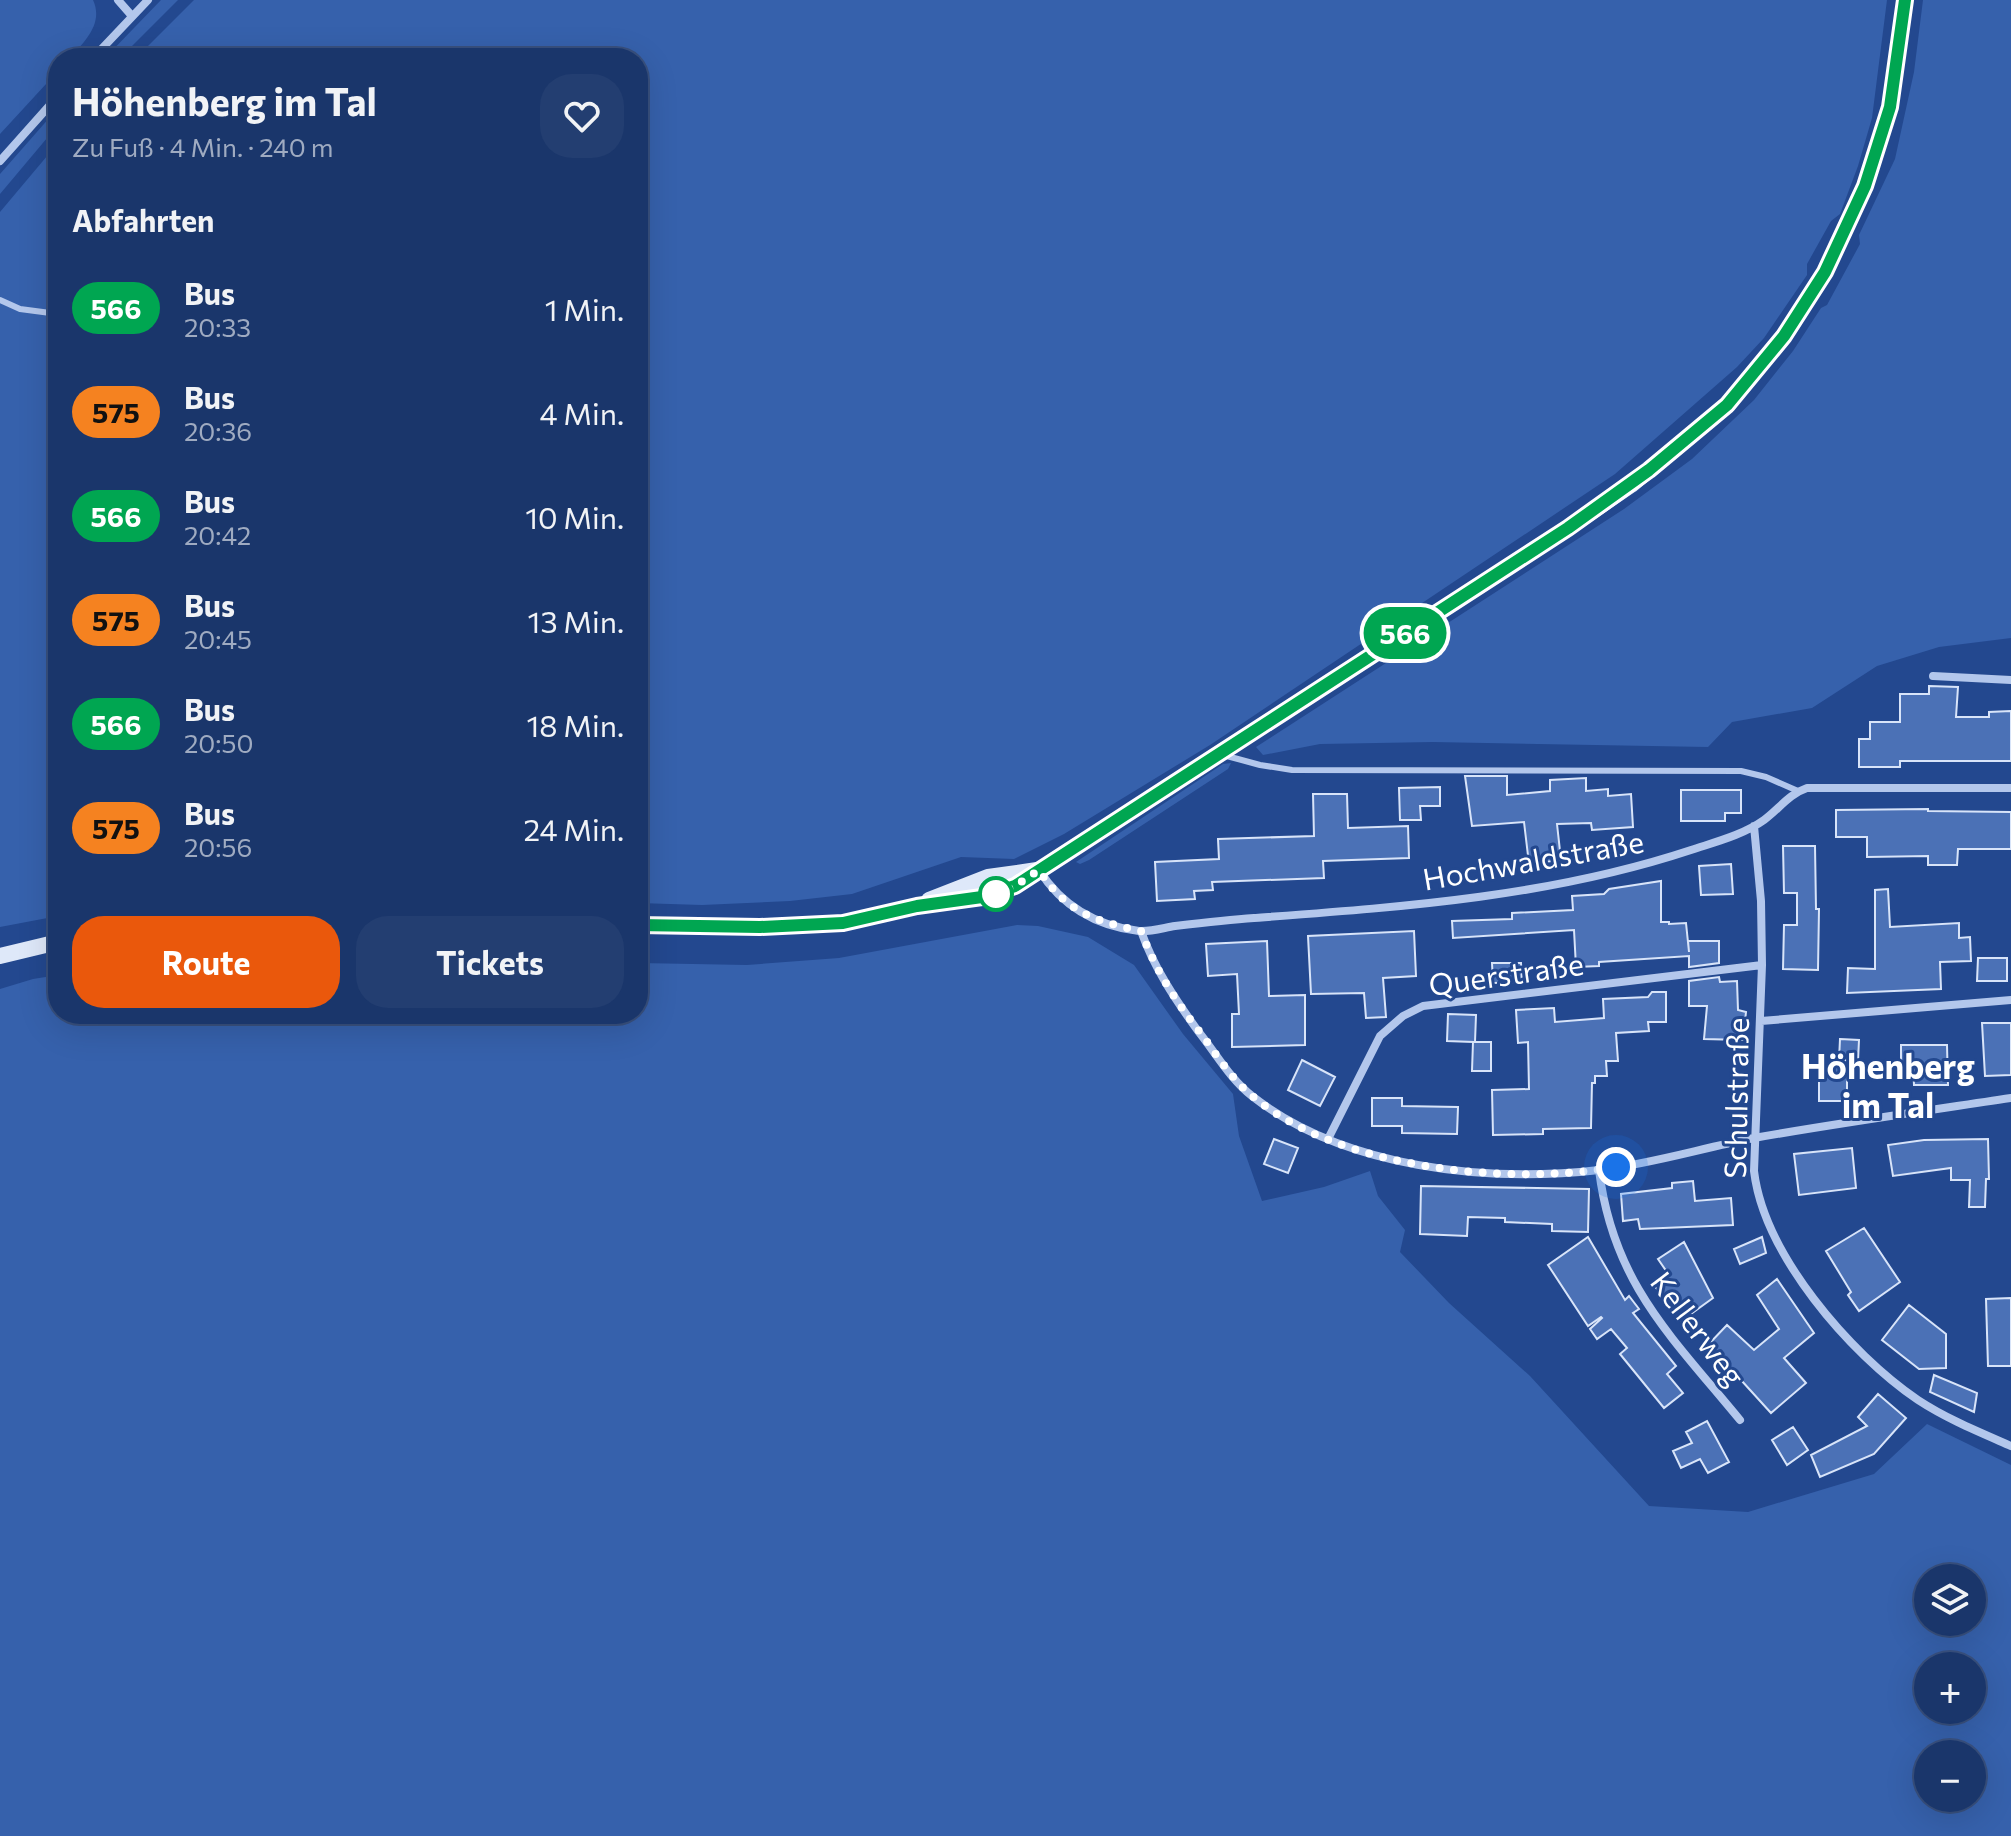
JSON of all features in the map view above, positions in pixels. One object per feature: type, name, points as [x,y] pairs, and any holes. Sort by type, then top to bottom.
[{"type":"main road","points":[[648,925],[817,925],[996,894],[1015,886],[1631,485],[1727,405],[1784,336],[1825,272],[1865,186],[1890,107],[1905,0]]},
{"type":"main road","points":[[0,956],[48,944]]},
{"type":"street","points":[[118,0],[132,16]]},
{"type":"street","points":[[102,48],[148,0]]},
{"type":"street","points":[[0,161],[48,107]]},
{"type":"street","points":[[1933,676],[2011,680]]},
{"type":"street","points":[[1798,791],[1820,787],[2011,788]]},
{"type":"street","name":"Hochwaldstraße","points":[[1141,931],[1440,903],[1529,890],[1632,869],[1754,826],[1798,791]]},
{"type":"street","name":"Schulstraße","points":[[1754,826],[1761,901],[1762,965],[1754,1138],[1756,1189],[1771,1230],[1800,1279],[1841,1331],[1892,1380],[1938,1412],[2011,1446]]},
{"type":"street","points":[[1039,870],[1056,894],[1074,909],[1101,921],[1141,931],[1165,982],[1235,1079],[1250,1094],[1328,1139],[1384,1159],[1464,1171],[1599,1170],[1754,1138],[2011,1098]]},
{"type":"street","name":"Querstraße","points":[[1328,1139],[1380,1036],[1403,1016],[1423,1006],[1762,965]]},
{"type":"street","points":[[1761,1021],[2011,1000]]},
{"type":"street","name":"Kellerweg","points":[[1599,1170],[1608,1222],[1633,1283],[1651,1312],[1740,1420]]},
{"type":"lane","points":[[0,300],[20,309],[48,313]]},
{"type":"lane","points":[[1220,754],[1292,770],[1741,771],[1766,777],[1798,791]]},
{"type":"shaded area","points":[[0,0],[93,0],[96,17],[91,32],[79,48],[48,48],[48,82],[0,134]]},
{"type":"shaded area","points":[[161,0],[178,0],[130,48],[115,48]]},
{"type":"shaded area","points":[[194,0],[1887,0],[1872,118],[1840,214],[1831,221],[1807,264],[1807,275],[1764,338],[1737,367],[1615,474],[1210,745],[1064,834],[1014,859],[961,857],[852,894],[790,901],[702,905],[648,903],[648,48],[146,48]]},
{"type":"shaded area","points":[[1923,0],[2011,0],[2011,638],[1939,647],[1877,666],[1812,708],[1732,722],[1708,747],[1433,742],[1320,744],[1263,755],[1256,747],[1624,509],[1692,459],[1754,400],[1793,351],[1821,308],[1827,305],[1860,244],[1859,235],[1895,159],[1914,72]]},
{"type":"shaded area","points":[[48,119],[48,137],[0,194],[0,174]]},
{"type":"shaded area","points":[[48,155],[48,918],[0,927],[0,212]]},
{"type":"shaded area","points":[[1231,763],[1228,769],[1089,860],[1080,864],[1076,862],[1223,764]]},
{"type":"shaded area","points":[[1017,925],[1038,926],[1088,937],[1134,965],[1183,1034],[1233,1094],[1239,1136],[1262,1201],[1324,1187],[1370,1171],[1378,1196],[1405,1230],[1400,1252],[1449,1303],[1530,1376],[1649,1506],[1748,1512],[1874,1474],[1927,1424],[2011,1465],[2011,1836],[0,1836],[0,989],[48,977],[48,1024],[648,1024],[648,963],[747,965],[839,958]]},
{"type":"building","points":[[1929,686],[1958,687],[1956,717],[1989,717],[1989,712],[2011,711],[2011,761],[1900,761],[1900,767],[1859,767],[1859,739],[1870,739],[1870,722],[1900,722],[1900,694],[1929,694]]},
{"type":"building","points":[[1465,776],[1507,776],[1507,795],[1550,791],[1550,780],[1586,778],[1586,791],[1608,789],[1608,796],[1631,794],[1633,827],[1592,830],[1591,823],[1557,824],[1561,860],[1529,864],[1524,822],[1472,826]]},
{"type":"building","points":[[1440,787],[1440,806],[1420,806],[1421,820],[1400,820],[1399,788]]},
{"type":"building","points":[[1681,790],[1741,790],[1741,813],[1725,813],[1725,821],[1681,821]]},
{"type":"building","points":[[1313,794],[1347,794],[1348,828],[1408,826],[1409,858],[1323,861],[1324,878],[1212,882],[1213,890],[1194,891],[1195,899],[1157,901],[1155,862],[1219,859],[1218,839],[1314,836]]},
{"type":"building","points":[[1836,810],[2011,812],[2011,849],[1958,849],[1957,865],[1928,865],[1928,856],[1867,857],[1867,837],[1836,837]]},
{"type":"building","points":[[1783,846],[1815,846],[1816,909],[1819,909],[1818,970],[1783,969],[1784,925],[1797,925],[1797,893],[1784,893]]},
{"type":"building","points":[[1731,864],[1733,894],[1701,895],[1699,866]]},
{"type":"building","points":[[1661,881],[1661,922],[1686,923],[1689,952],[1688,941],[1719,941],[1719,963],[1689,967],[1689,956],[1599,962],[1599,966],[1576,967],[1574,930],[1453,938],[1452,921],[1512,919],[1512,913],[1573,910],[1572,896],[1604,894],[1609,889]]},
{"type":"building","points":[[1888,889],[1890,927],[1959,923],[1959,938],[1970,937],[1971,961],[1940,962],[1941,989],[1847,993],[1848,968],[1875,969],[1875,890]]},
{"type":"building","points":[[1414,931],[1416,976],[1383,978],[1386,1017],[1366,1018],[1364,993],[1311,994],[1308,936]]},
{"type":"building","points":[[1267,941],[1269,996],[1305,995],[1305,1045],[1232,1047],[1232,1014],[1239,1014],[1237,974],[1208,976],[1206,944]]},
{"type":"building","points":[[1978,958],[2007,958],[2007,981],[1977,981]]},
{"type":"building","points":[[1492,963],[1521,963],[1522,982],[1493,983]]},
{"type":"building","points":[[1719,977],[1720,982],[1737,981],[1738,1010],[1746,1012],[1743,1040],[1704,1039],[1707,1006],[1689,1006],[1689,981]]},
{"type":"building","points":[[1652,992],[1666,992],[1666,1022],[1648,1022],[1649,1031],[1616,1033],[1618,1061],[1606,1061],[1607,1076],[1595,1076],[1595,1083],[1592,1083],[1591,1128],[1543,1129],[1543,1134],[1493,1135],[1492,1090],[1529,1089],[1528,1042],[1518,1043],[1516,1010],[1554,1008],[1555,1022],[1604,1018],[1603,999],[1648,997]]},
{"type":"building","points":[[1448,1014],[1476,1015],[1475,1042],[1491,1042],[1491,1071],[1472,1071],[1473,1042],[1447,1041]]},
{"type":"building","points":[[1982,1023],[2011,1023],[2011,1075],[1985,1076]]},
{"type":"building","points":[[1840,1039],[1859,1040],[1858,1061],[1839,1060]]},
{"type":"building","points":[[1901,1045],[1947,1045],[1948,1085],[1914,1085],[1913,1065],[1901,1065]]},
{"type":"building","points":[[1302,1060],[1335,1077],[1320,1106],[1288,1090]]},
{"type":"building","points":[[1819,1067],[1847,1067],[1847,1101],[1819,1101]]},
{"type":"building","points":[[1372,1098],[1402,1098],[1402,1106],[1458,1107],[1457,1134],[1402,1133],[1402,1126],[1372,1126]]},
{"type":"building","points":[[1274,1139],[1298,1148],[1288,1173],[1264,1164]]},
{"type":"building","points":[[1988,1139],[1989,1179],[1986,1179],[1985,1207],[1969,1207],[1970,1180],[1951,1180],[1951,1168],[1893,1176],[1888,1145],[1924,1140]]},
{"type":"building","points":[[1852,1148],[1856,1188],[1799,1195],[1794,1154]]},
{"type":"building","points":[[1693,1181],[1695,1201],[1731,1198],[1733,1225],[1640,1229],[1638,1219],[1623,1221],[1621,1194],[1672,1188],[1672,1183]]},
{"type":"building","points":[[1421,1186],[1589,1189],[1588,1232],[1552,1231],[1552,1224],[1505,1222],[1505,1218],[1468,1217],[1467,1236],[1420,1234]]},
{"type":"building","points":[[1864,1228],[1900,1282],[1859,1311],[1826,1251]]},
{"type":"building","points":[[1588,1237],[1625,1300],[1629,1296],[1639,1309],[1633,1313],[1676,1366],[1667,1374],[1683,1393],[1664,1408],[1620,1354],[1627,1348],[1611,1329],[1597,1339],[1590,1329],[1602,1318],[1588,1326],[1548,1265]]},
{"type":"building","points":[[1762,1237],[1766,1253],[1740,1264],[1734,1249]]},
{"type":"building","points":[[1684,1242],[1713,1298],[1681,1321],[1654,1285],[1669,1275],[1658,1259]]},
{"type":"building","points":[[1777,1279],[1814,1333],[1784,1358],[1806,1383],[1771,1413],[1707,1346],[1727,1325],[1754,1350],[1779,1329],[1757,1295]]},
{"type":"building","points":[[2011,1298],[2011,1366],[1988,1366],[1986,1299]]},
{"type":"building","points":[[1909,1305],[1946,1334],[1946,1368],[1919,1369],[1882,1340]]},
{"type":"building","points":[[1934,1375],[1977,1393],[1974,1412],[1930,1392]]},
{"type":"building","points":[[1878,1394],[1906,1418],[1874,1454],[1820,1477],[1811,1455],[1867,1426],[1858,1417]]},
{"type":"building","points":[[1707,1421],[1729,1462],[1708,1473],[1700,1459],[1681,1468],[1673,1451],[1692,1443],[1686,1432]]},
{"type":"building","points":[[1793,1427],[1808,1450],[1787,1465],[1772,1440]]},
{"type":"bus line","name":"566","points":[[648,925],[760,927],[843,923],[917,906],[996,894],[1015,886],[1631,485],[1727,405],[1784,336],[1825,272],[1879,149],[1890,107],[1905,0]]},
{"type":"district","name":"Höhenberg im Tal","points":[[1888,1084]]},
{"type":"route","points":[[996,894],[1039,870],[1056,894],[1074,909],[1091,918],[1141,931],[1165,982],[1235,1079],[1268,1107],[1328,1139],[1384,1159],[1464,1171],[1564,1172],[1616,1167]]}]
